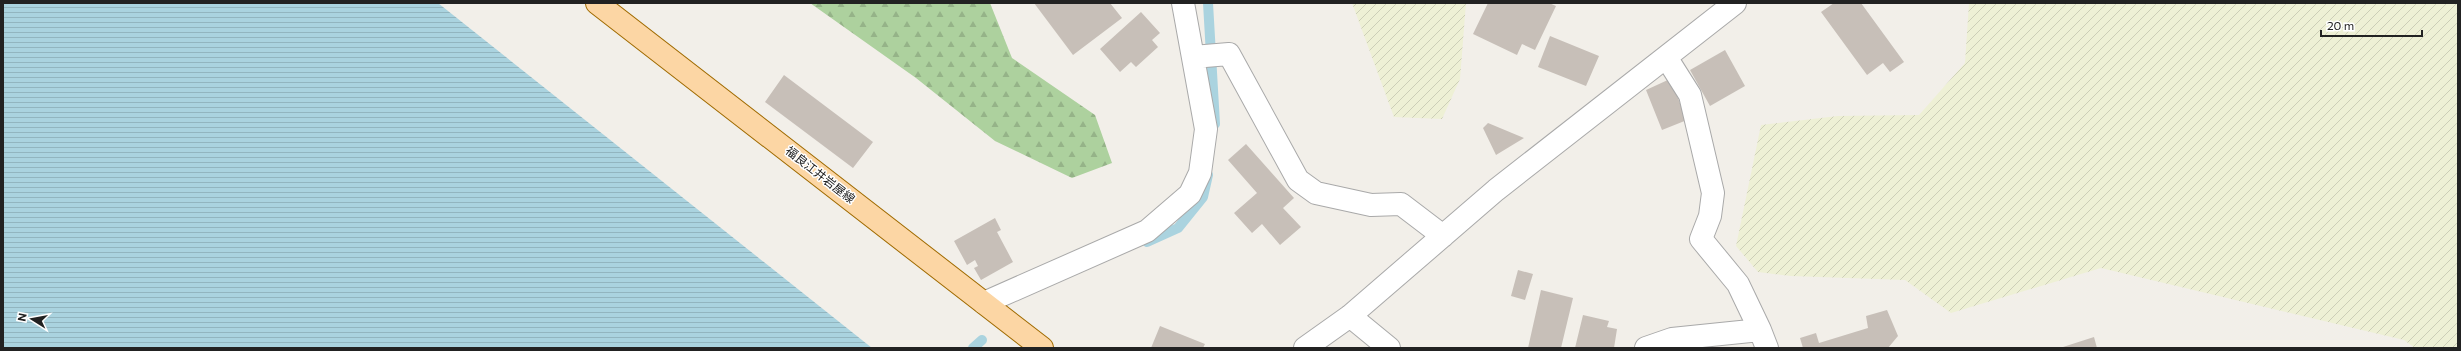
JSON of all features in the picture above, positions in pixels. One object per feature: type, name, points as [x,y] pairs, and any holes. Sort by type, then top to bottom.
[{"type":"main road","name":"福良江井岩屋線","points":[[597,3],[1042,348]]},
{"type":"street","points":[[984,303],[1147,231],[1190,194],[1200,172],[1206,129],[1183,3]]},
{"type":"street","points":[[1305,348],[1350,316],[1496,190],[1735,3]]},
{"type":"street","points":[[1193,57],[1229,54],[1298,180],[1316,193],[1371,205],[1401,204],[1443,236]]},
{"type":"street","points":[[1646,348],[1672,339],[1763,339],[1738,284],[1701,239],[1710,216],[1712,193],[1690,95],[1666,57]]},
{"type":"street","points":[[1350,316],[1389,348]]},
{"type":"green space","points":[[810,3],[990,3],[1012,58],[1095,115],[1112,163],[1072,178],[995,141],[916,78]]},
{"type":"green space","points":[[1352,3],[1466,3],[1460,79],[1442,119],[1394,117]]},
{"type":"green space","points":[[1969,3],[2458,3],[2458,348],[2415,348],[2404,340],[2101,268],[1951,313],[1905,280],[1791,276],[1758,272],[1736,246],[1761,125],[1838,116],[1919,115],[1965,63]]},
{"type":"water","points":[[3,3],[438,3],[872,348],[3,348]]},
{"type":"building","points":[[1034,3],[1110,3],[1122,18],[1073,55]]},
{"type":"building","points":[[1488,3],[1549,3],[1556,6],[1535,50],[1522,44],[1517,55],[1473,34]]},
{"type":"building","points":[[1834,3],[1861,3],[1904,62],[1890,72],[1883,63],[1867,75],[1821,12]]},
{"type":"building","points":[[1141,12],[1160,33],[1152,40],[1158,47],[1136,67],[1131,62],[1120,72],[1100,49]]},
{"type":"building","points":[[1550,36],[1599,56],[1586,86],[1538,67]]},
{"type":"building","points":[[1725,50],[1745,86],[1710,106],[1690,70]]},
{"type":"building","points":[[784,75],[873,142],[853,168],[765,102]]},
{"type":"building","points":[[1670,79],[1687,120],[1662,130],[1646,90]]},
{"type":"building","points":[[1488,123],[1524,138],[1496,155],[1483,128]]},
{"type":"building","points":[[1246,144],[1294,198],[1283,208],[1301,227],[1280,245],[1262,224],[1252,233],[1234,213],[1257,193],[1228,160]]},
{"type":"building","points":[[995,218],[1001,230],[997,232],[1013,262],[981,280],[974,268],[978,266],[975,260],[967,265],[954,241]]},
{"type":"building","points":[[1518,270],[1533,274],[1525,300],[1511,296]]},
{"type":"building","points":[[1541,290],[1573,298],[1561,348],[1528,348]]},
{"type":"building","points":[[1887,310],[1898,336],[1888,348],[1803,348],[1800,338],[1816,333],[1819,343],[1868,328],[1866,316]]},
{"type":"building","points":[[1583,315],[1609,321],[1607,327],[1617,329],[1614,348],[1575,348]]},
{"type":"building","points":[[1160,326],[1205,344],[1203,348],[1151,348]]},
{"type":"building","points":[[2094,337],[2097,348],[2063,347]]},
{"type":"waterway","points":[[1208,3],[1215,124]]},
{"type":"waterway","points":[[1147,242],[1178,228],[1203,197],[1208,175]]},
{"type":"waterway","points":[[973,348],[982,340]]}]
